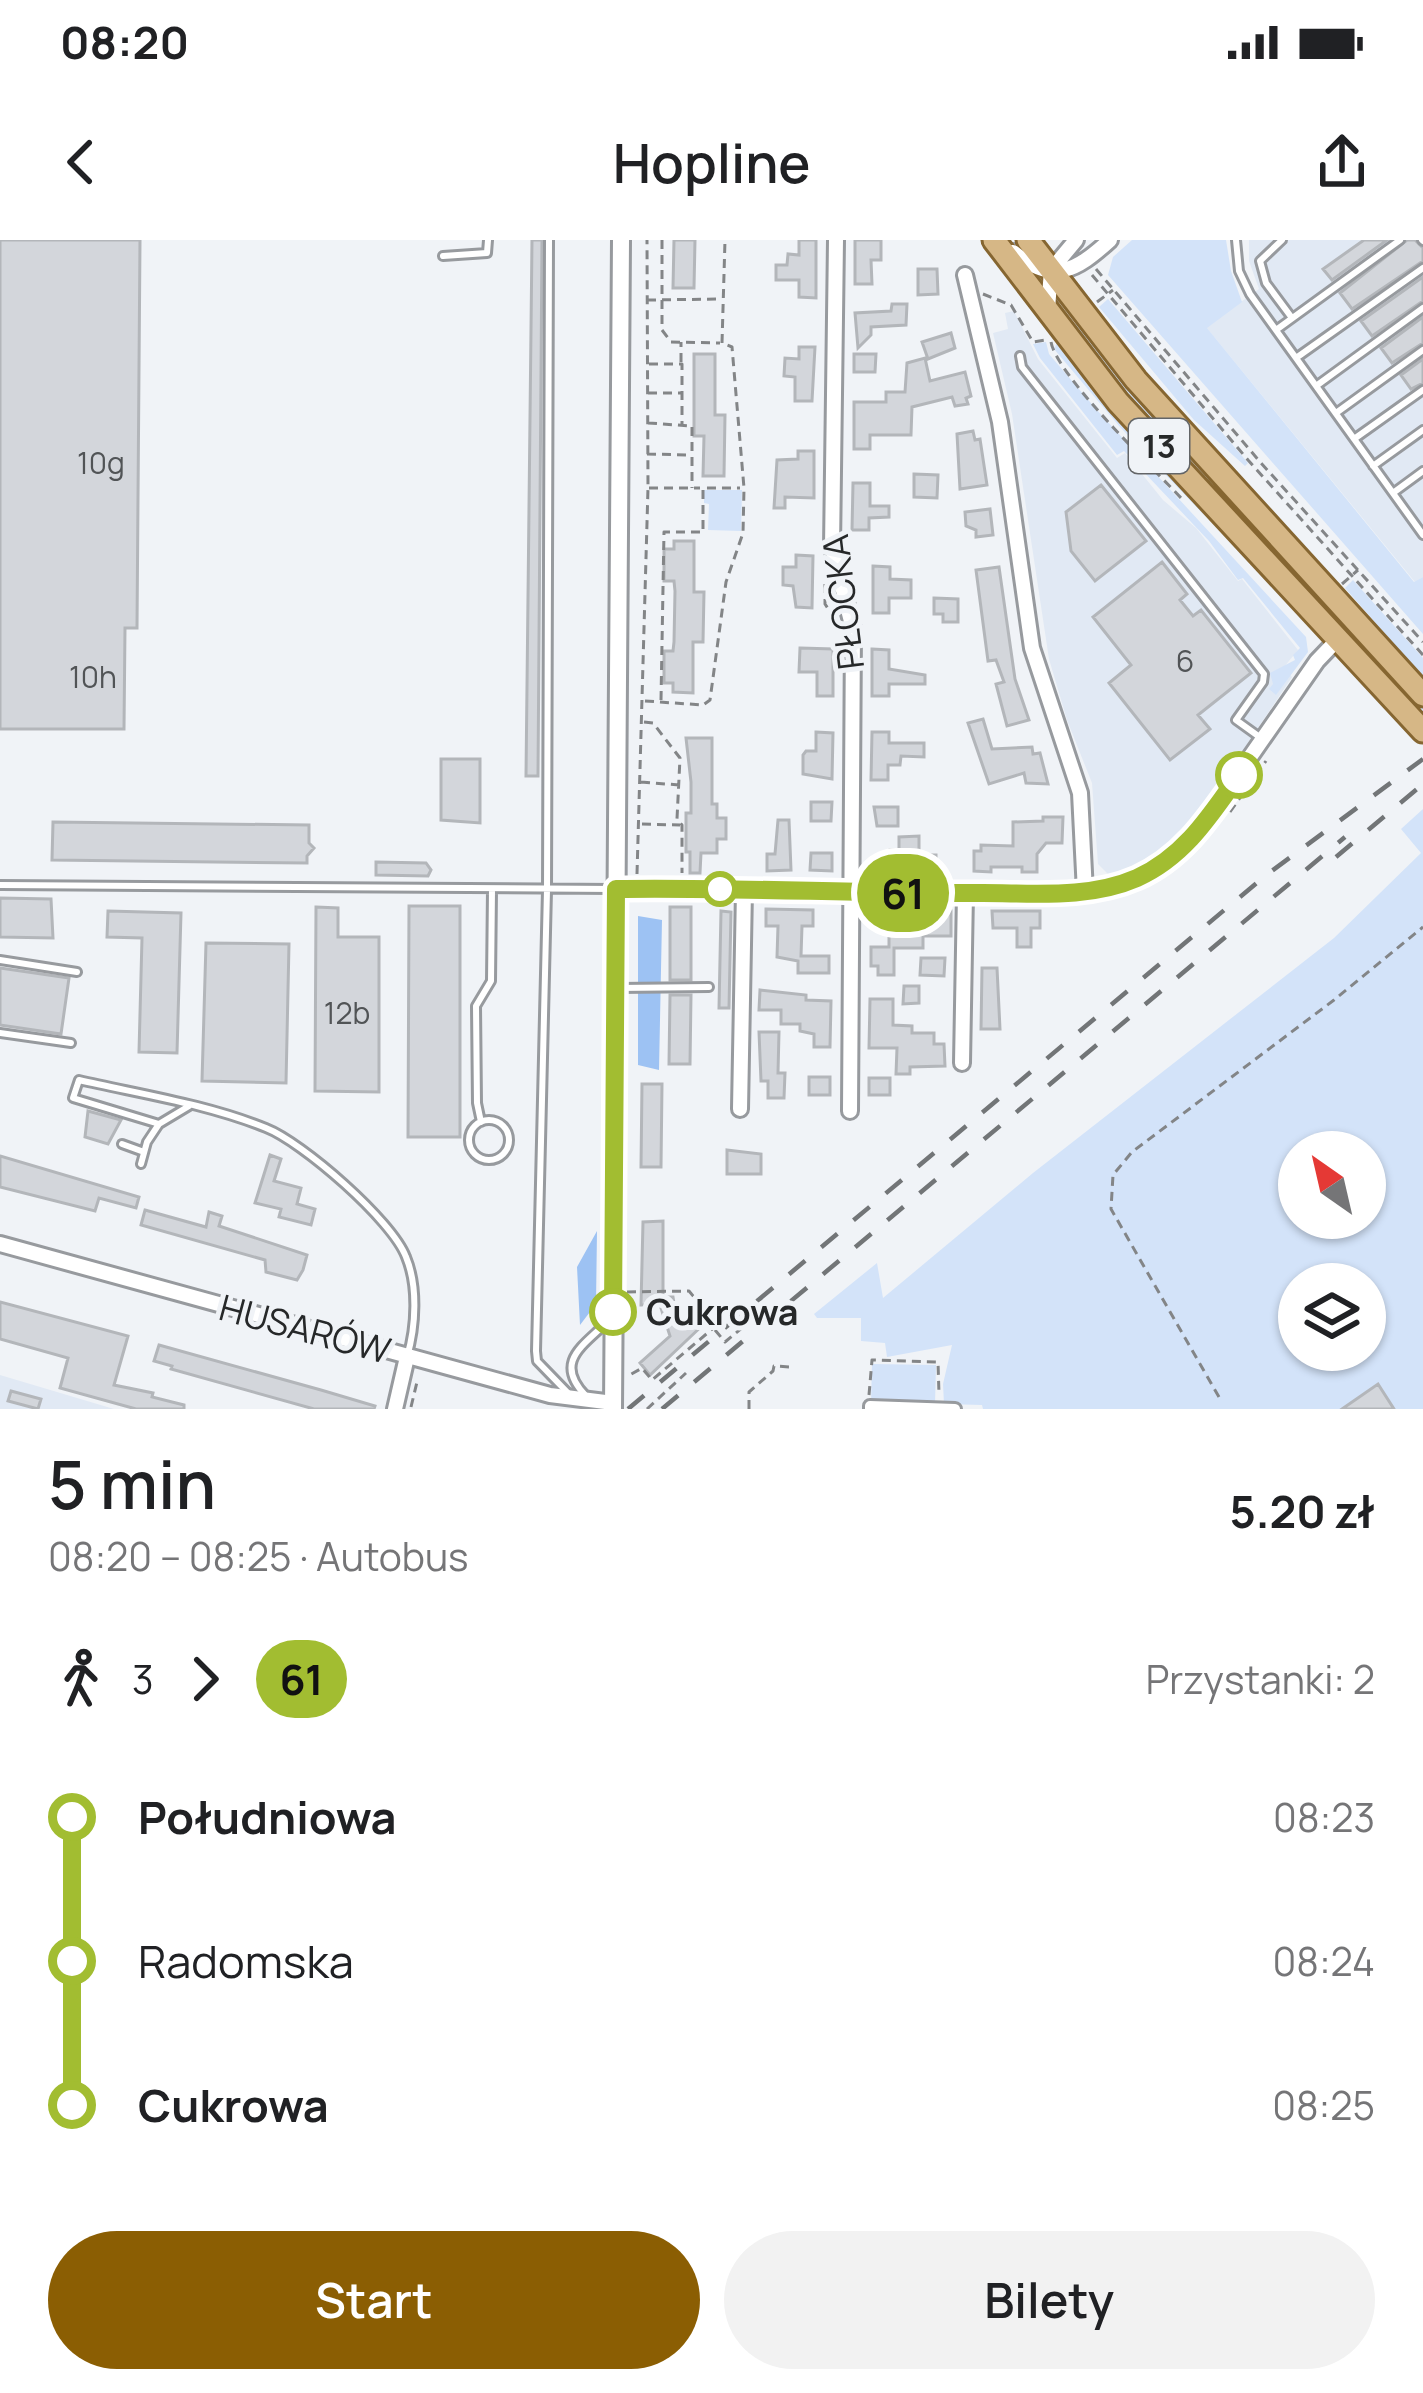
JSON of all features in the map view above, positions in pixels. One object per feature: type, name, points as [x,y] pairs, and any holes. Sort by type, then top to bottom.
[{"type":"main road","name":"13","points":[[997,240],[1050,329],[1423,731]]},
{"type":"main road","name":"13","points":[[1028,240],[1155,402],[1423,694]]},
{"type":"street","points":[[607,1404],[613,1313],[622,240]]},
{"type":"street","name":"PŁOCKA","points":[[836,240],[832,548],[853,629],[850,1111]]},
{"type":"street","points":[[997,240],[1024,261],[1051,271],[1087,261],[1110,240]]},
{"type":"street","points":[[1052,240],[1074,240]]},
{"type":"street","points":[[1050,329],[1047,290],[1051,271],[1074,240]]},
{"type":"street","points":[[1087,261],[1080,292],[1099,334]]},
{"type":"street","points":[[966,281],[1000,422],[1032,648],[1080,793],[1085,892]]},
{"type":"street","points":[[616,889],[1085,892],[1136,878],[1177,853],[1202,826],[1265,746],[1317,662],[1339,638]]},
{"type":"street","points":[[740,1109],[744,890]]},
{"type":"street","points":[[962,1064],[965,893]]},
{"type":"street","name":"HUSARÓW","points":[[0,1244],[407,1357],[607,1404]]},
{"type":"street","points":[[395,1409],[407,1357]]},
{"type":"street","points":[[870,1407],[955,1409]]},
{"type":"lane","points":[[443,256],[487,253],[488,240]]},
{"type":"lane","points":[[549,240],[547,890],[536,1351],[537,1361],[557,1377],[571,1399]]},
{"type":"lane","points":[[1236,240],[1244,284],[1423,535]]},
{"type":"lane","points":[[1282,240],[1260,261],[1266,283],[1292,318]]},
{"type":"lane","points":[[1276,330],[1400,240]]},
{"type":"lane","points":[[1296,358],[1423,268]]},
{"type":"lane","points":[[1316,386],[1423,308]]},
{"type":"lane","points":[[1336,413],[1423,350]]},
{"type":"lane","points":[[1020,356],[1022,367],[1264,674],[1236,720],[1265,746]]},
{"type":"lane","points":[[1354,440],[1423,390]]},
{"type":"lane","points":[[1373,466],[1423,430]]},
{"type":"lane","points":[[1393,493],[1423,471]]},
{"type":"lane","points":[[1414,522],[1423,515]]},
{"type":"lane","points":[[0,885],[616,889]]},
{"type":"lane","points":[[482,1122],[477,1103],[476,1006],[491,981],[492,889]]},
{"type":"lane","points":[[0,960],[77,972]]},
{"type":"lane","points":[[616,988],[709,987]]},
{"type":"lane","points":[[0,1033],[71,1042]]},
{"type":"lane","points":[[159,1124],[73,1098],[79,1080],[254,1124],[319,1161],[386,1228],[408,1262],[414,1308],[407,1357]]},
{"type":"lane","points":[[141,1164],[159,1124],[189,1106]]},
{"type":"lane","points":[[494,1121],[507,1133],[505,1151],[495,1159],[476,1155],[469,1143],[472,1130],[482,1122],[494,1121]]},
{"type":"lane","points":[[122,1144],[144,1152]]},
{"type":"lane","points":[[607,1404],[575,1384],[573,1359],[581,1344],[613,1313]]},
{"type":"path","points":[[637,876],[648,488],[647,240]]},
{"type":"path","points":[[643,701],[703,705],[712,695],[726,583],[743,533],[732,346],[670,342],[662,329],[662,240]]},
{"type":"path","points":[[722,343],[725,240]]},
{"type":"path","points":[[1087,261],[1423,642]]},
{"type":"path","points":[[1087,261],[1167,367],[1423,655]]},
{"type":"path","points":[[966,281],[1011,305],[1033,342],[1050,329]]},
{"type":"path","points":[[646,300],[723,299]]},
{"type":"path","points":[[681,342],[682,425]]},
{"type":"path","points":[[648,364],[681,364]]},
{"type":"path","points":[[648,393],[682,393]]},
{"type":"path","points":[[648,423],[692,426],[692,488]]},
{"type":"path","points":[[647,454],[692,455]]},
{"type":"path","points":[[648,488],[743,488]]},
{"type":"path","points":[[661,702],[664,532],[703,532],[703,488]]},
{"type":"path","points":[[641,722],[653,723],[680,758],[677,819],[682,825],[682,880]]},
{"type":"path","points":[[1226,816],[1264,766],[1265,746]]},
{"type":"path","points":[[639,782],[679,785]]},
{"type":"path","points":[[638,824],[682,825]]},
{"type":"path","points":[[1219,1397],[1111,1209],[1113,1175],[1132,1152],[1423,927]]},
{"type":"path","points":[[613,1293],[689,1291],[717,1325],[652,1380],[642,1367],[626,1376]]},
{"type":"path","points":[[713,1328],[725,1342],[767,1307]]},
{"type":"path","points":[[870,1407],[872,1360],[936,1361],[939,1408]]},
{"type":"path","points":[[749,1409],[749,1392],[774,1366],[791,1367]]},
{"type":"path","points":[[647,1409],[686,1373]]},
{"type":"shaded area","points":[[1132,240],[1226,240],[1242,302],[1207,328],[1414,582],[1423,577],[1423,634],[1108,275],[1113,257]]},
{"type":"shaded area","points":[[1249,240],[1423,240],[1423,577],[1415,582],[1206,327],[1259,289],[1249,261]]},
{"type":"shaded area","points":[[1108,299],[1248,463],[1245,466],[1194,420],[1099,307]]},
{"type":"shaded area","points":[[1014,311],[1038,359],[1117,458],[1125,453],[1163,500],[1196,528],[1298,650],[1284,667],[1292,677],[1201,813],[1159,854],[1115,875],[1098,864],[1092,783],[1049,659],[1012,414],[993,333],[1008,329],[1005,313]]},
{"type":"shaded area","points":[[1078,322],[1319,590],[1313,595],[1149,419],[1071,328]]},
{"type":"shaded area","points":[[1058,341],[1181,481],[1205,516],[1054,349]]},
{"type":"shaded area","points":[[1046,342],[1049,354],[1096,409],[1306,637],[1308,652],[1276,695],[1269,689],[1273,684],[1270,673],[1295,660],[1293,655],[1300,648],[1243,578],[1238,580],[1209,541],[1124,451],[1117,455],[1040,358],[1033,344]]},
{"type":"shaded area","points":[[704,490],[742,490],[741,531],[708,530]]},
{"type":"shaded area","points":[[1353,580],[1423,658],[1423,677],[1345,588]]},
{"type":"shaded area","points":[[1329,603],[1423,706],[1423,717],[1324,607]]},
{"type":"shaded area","points":[[1423,809],[1423,1409],[983,1409],[982,1405],[944,1404],[943,1384],[952,1345],[887,1357],[885,1343],[861,1341],[861,1318],[817,1318],[814,1314],[877,1263],[883,1298],[1033,1173],[1334,938],[1421,853],[1401,829]]},
{"type":"shaded area","points":[[638,916],[662,920],[659,1070],[638,1065]]},
{"type":"shaded area","points":[[597,1231],[596,1304],[580,1325],[577,1267]]},
{"type":"shaded area","points":[[872,1364],[936,1365],[935,1404],[871,1403]]},
{"type":"shaded area","points":[[0,1375],[114,1409],[0,1409]]},
{"type":"building","points":[[0,240],[140,240],[137,628],[125,628],[124,729],[0,729]]},
{"type":"building","points":[[532,240],[542,240],[538,776],[526,776]]},
{"type":"building","points":[[674,240],[695,240],[694,288],[673,288]]},
{"type":"building","points":[[799,240],[816,240],[816,298],[799,297],[799,280],[776,280],[776,265],[787,265],[788,254],[799,255]]},
{"type":"building","points":[[855,240],[881,240],[881,260],[871,260],[872,284],[855,284]]},
{"type":"building","points":[[1364,240],[1387,240],[1332,280],[1323,269]]},
{"type":"building","points":[[1407,240],[1423,248],[1423,261],[1352,309],[1340,293]]},
{"type":"building","points":[[918,269],[937,269],[938,294],[918,295]]},
{"type":"building","points":[[1423,277],[1423,301],[1372,336],[1361,321]]},
{"type":"building","points":[[892,304],[907,304],[906,325],[871,327],[871,335],[858,348],[855,313],[891,311]]},
{"type":"building","points":[[1423,317],[1423,343],[1392,363],[1381,348]]},
{"type":"building","points":[[951,333],[955,348],[928,359],[922,342]]},
{"type":"building","points":[[799,347],[815,347],[812,401],[795,401],[795,377],[784,376],[785,358],[799,359]]},
{"type":"building","points":[[694,354],[715,354],[715,415],[725,415],[724,476],[703,476],[704,436],[694,436]]},
{"type":"building","points":[[854,354],[876,354],[875,372],[854,372]]},
{"type":"building","points":[[925,358],[930,381],[965,372],[971,396],[966,398],[968,404],[955,406],[952,397],[912,407],[911,435],[870,435],[870,449],[854,449],[854,402],[886,402],[886,392],[905,392],[907,363]]},
{"type":"building","points":[[1423,359],[1423,383],[1411,389],[1401,375]]},
{"type":"building","points":[[973,431],[975,440],[980,439],[987,485],[960,489],[957,434]]},
{"type":"building","points":[[798,451],[814,451],[814,498],[785,497],[785,508],[774,508],[777,460],[798,459]]},
{"type":"building","points":[[914,474],[938,475],[937,498],[914,497]]},
{"type":"building","points":[[853,483],[870,483],[870,506],[889,506],[889,517],[869,518],[869,530],[852,530]]},
{"type":"building","points":[[1101,485],[1146,541],[1095,581],[1071,551],[1066,512]]},
{"type":"building","points":[[990,509],[993,535],[976,537],[976,530],[966,526],[965,512]]},
{"type":"building","points":[[674,541],[694,541],[694,592],[704,592],[703,642],[693,642],[693,693],[673,692],[673,683],[664,683],[664,651],[673,651],[675,591],[674,581],[664,581],[664,549],[674,549]]},
{"type":"building","points":[[796,555],[813,556],[812,608],[796,607],[793,586],[783,585],[783,567],[796,567]]},
{"type":"building","points":[[1162,562],[1187,594],[1180,600],[1193,616],[1201,610],[1251,673],[1198,715],[1210,729],[1170,760],[1109,683],[1131,665],[1093,617]]},
{"type":"building","points":[[873,566],[890,567],[890,579],[911,580],[911,598],[889,598],[889,613],[873,613]]},
{"type":"building","points":[[999,567],[1015,679],[1029,720],[1007,726],[996,684],[1004,682],[996,660],[988,661],[976,570]]},
{"type":"building","points":[[934,598],[958,599],[958,622],[943,622],[943,614],[934,614]]},
{"type":"building","points":[[800,648],[833,649],[833,696],[817,696],[817,672],[799,672]]},
{"type":"building","points":[[872,649],[889,650],[889,669],[925,675],[925,684],[889,684],[889,696],[872,696]]},
{"type":"building","points":[[983,719],[992,749],[1032,747],[1033,754],[1040,753],[1048,784],[1026,783],[1024,773],[989,784],[968,723]]},
{"type":"building","points":[[816,732],[833,733],[832,779],[803,774],[803,755],[816,751]]},
{"type":"building","points":[[872,732],[889,732],[889,743],[924,743],[924,757],[901,756],[900,765],[888,765],[888,780],[871,780]]},
{"type":"building","points":[[686,738],[712,738],[712,804],[717,804],[717,818],[726,818],[726,839],[717,839],[717,853],[701,853],[700,873],[690,873],[690,852],[686,852],[691,782]]},
{"type":"building","points":[[441,759],[480,759],[480,823],[441,820]]},
{"type":"building","points":[[811,802],[832,802],[831,821],[811,821]]},
{"type":"building","points":[[874,807],[898,807],[898,826],[877,826]]},
{"type":"building","points":[[1043,817],[1063,817],[1062,843],[1046,843],[1037,854],[1037,872],[1022,872],[1022,867],[974,871],[974,851],[981,851],[981,845],[1013,846],[1013,822],[1043,821]]},
{"type":"building","points":[[778,820],[789,820],[791,870],[767,871],[767,854],[775,854]]},
{"type":"building","points":[[53,822],[309,825],[309,843],[314,848],[307,863],[52,860]]},
{"type":"building","points":[[919,836],[919,855],[936,855],[936,871],[889,871],[890,850],[899,850],[899,837]]},
{"type":"building","points":[[811,853],[832,853],[832,871],[810,870]]},
{"type":"building","points":[[376,862],[426,863],[431,870],[428,876],[376,875]]},
{"type":"building","points":[[0,898],[51,899],[53,938],[0,937]]},
{"type":"building","points":[[409,906],[460,906],[460,1137],[408,1137]]},
{"type":"building","points":[[316,907],[338,908],[338,937],[379,937],[379,1092],[315,1091]]},
{"type":"building","points":[[670,907],[691,907],[691,980],[670,980]]},
{"type":"building","points":[[766,909],[813,910],[813,926],[802,926],[801,956],[829,956],[829,973],[798,973],[798,961],[777,957],[778,926],[766,926]]},
{"type":"building","points":[[889,910],[951,911],[951,936],[923,936],[923,948],[894,948],[894,975],[878,975],[878,966],[871,966],[871,947],[889,947]]},
{"type":"building","points":[[108,911],[181,913],[177,1053],[139,1052],[142,938],[107,937]]},
{"type":"building","points":[[721,911],[731,912],[729,1008],[719,1008]]},
{"type":"building","points":[[992,911],[1040,911],[1040,928],[1031,928],[1031,947],[1017,947],[1017,928],[993,928]]},
{"type":"building","points":[[206,943],[289,944],[286,1083],[202,1081]]},
{"type":"building","points":[[921,958],[945,958],[944,976],[920,975]]},
{"type":"building","points":[[0,968],[69,978],[61,1034],[0,1025]]},
{"type":"building","points":[[982,968],[997,968],[1000,1029],[981,1029]]},
{"type":"building","points":[[904,986],[919,986],[919,1003],[903,1004]]},
{"type":"building","points":[[760,990],[831,1001],[830,1047],[814,1047],[814,1034],[800,1031],[800,1024],[781,1024],[781,1010],[759,1010]]},
{"type":"building","points":[[670,995],[691,995],[690,1064],[669,1064]]},
{"type":"building","points":[[870,999],[893,999],[893,1025],[912,1026],[912,1033],[934,1033],[934,1044],[944,1044],[945,1066],[910,1067],[910,1074],[896,1074],[897,1048],[869,1048]]},
{"type":"building","points":[[759,1032],[779,1032],[778,1073],[785,1073],[784,1098],[768,1098],[768,1081],[761,1081]]},
{"type":"building","points":[[809,1077],[830,1077],[830,1095],[809,1095]]},
{"type":"building","points":[[869,1078],[890,1078],[890,1095],[869,1095]]},
{"type":"building","points":[[642,1084],[662,1084],[661,1167],[641,1167]]},
{"type":"building","points":[[88,1111],[121,1120],[108,1144],[85,1137]]},
{"type":"building","points":[[727,1150],[761,1154],[761,1174],[727,1174]]},
{"type":"building","points":[[270,1155],[281,1159],[274,1181],[301,1188],[297,1204],[315,1209],[311,1225],[279,1217],[281,1209],[255,1203]]},
{"type":"building","points":[[0,1156],[139,1197],[136,1208],[99,1198],[95,1211],[0,1187]]},
{"type":"building","points":[[145,1210],[206,1227],[209,1212],[222,1216],[219,1226],[307,1255],[303,1270],[297,1280],[266,1272],[265,1260],[141,1225]]},
{"type":"building","points":[[663,1221],[663,1297],[673,1297],[677,1323],[693,1309],[705,1323],[650,1375],[640,1363],[670,1336],[660,1305],[641,1305],[643,1222]]},
{"type":"building","points":[[0,1302],[128,1336],[114,1385],[153,1393],[152,1397],[184,1405],[184,1409],[136,1409],[60,1388],[68,1358],[0,1339]]},
{"type":"building","points":[[159,1345],[375,1406],[314,1409],[171,1369],[154,1361]]},
{"type":"building","points":[[1378,1384],[1394,1409],[1342,1409]]},
{"type":"building","points":[[11,1391],[41,1399],[38,1409],[8,1401]]},
{"type":"railway","points":[[628,1409],[1265,876],[1423,759]]},
{"type":"railway","points":[[1336,857],[1423,784]]},
{"type":"railway","points":[[662,1409],[1345,837]]},
{"type":"bus line","name":"61","points":[[613,1312],[616,889],[1099,890],[1136,878],[1177,853],[1239,775]]},
{"type":"place","name":"Cukrowa","points":[[613,1312]]}]
